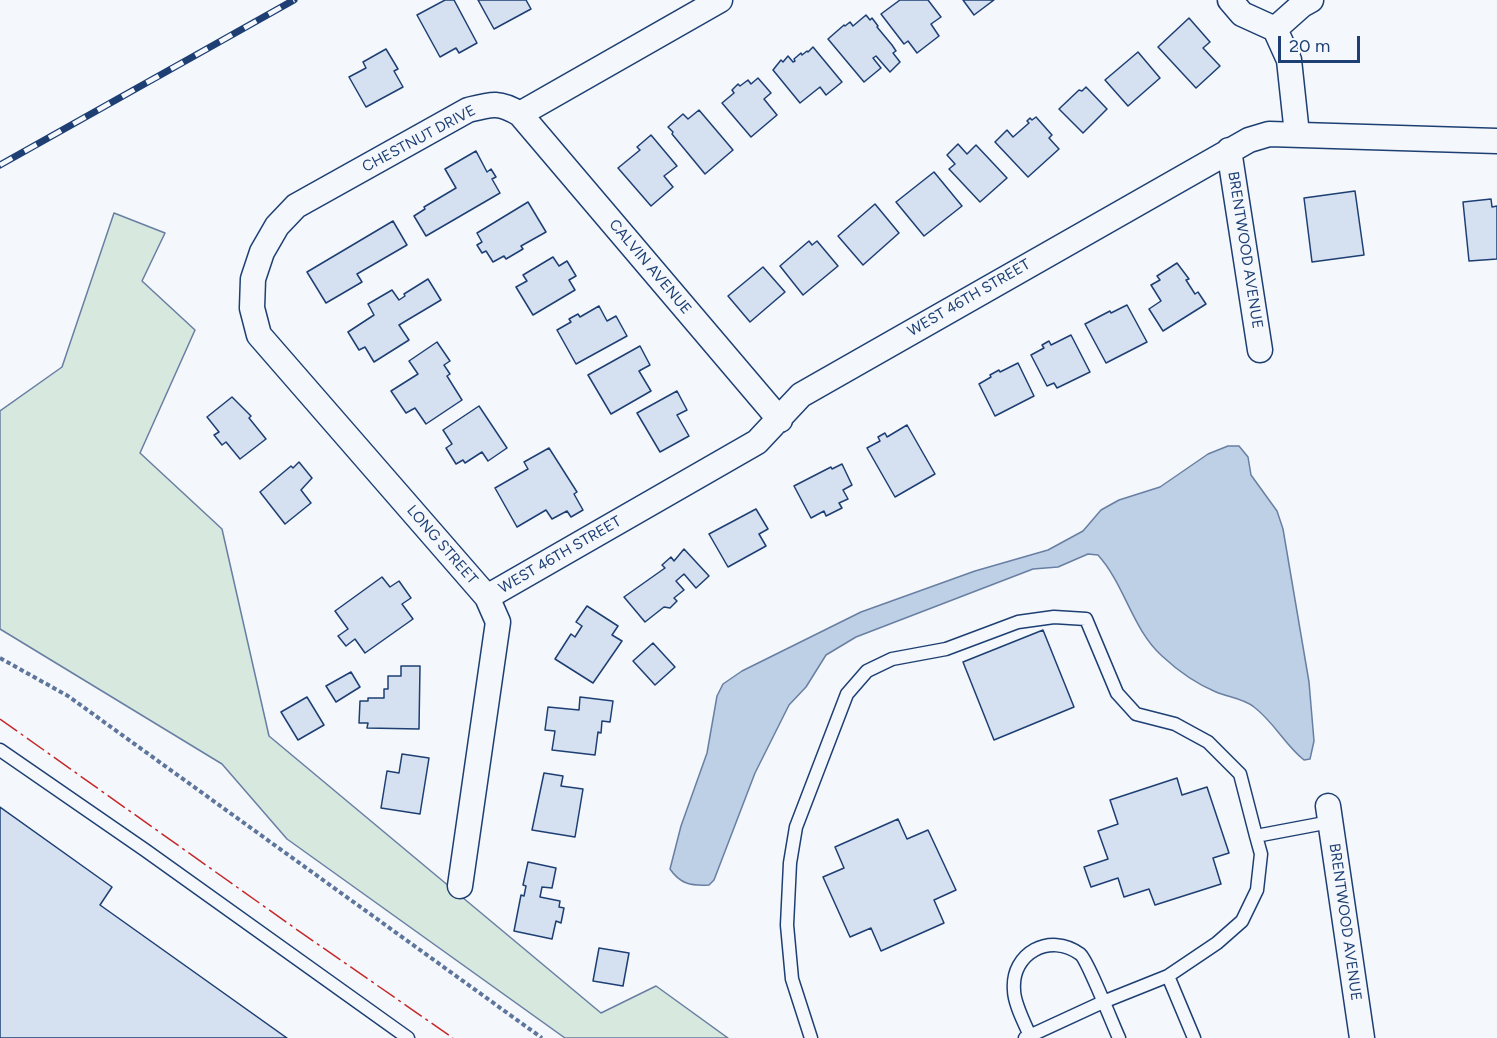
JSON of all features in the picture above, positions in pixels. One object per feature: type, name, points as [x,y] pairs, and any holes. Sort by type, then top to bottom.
[{"type":"street","points":[[520,114],[720,0]]},
{"type":"street","points":[[1230,0],[1242,14],[1275,29],[1288,60],[1297,134]]},
{"type":"street","points":[[1275,29],[1311,0]]},
{"type":"street","name":"CHESTNUT DRIVE","points":[[262,252],[276,226],[296,206],[468,110],[488,105],[505,105],[520,114]]},
{"type":"street","name":"CALVIN AVENUE","points":[[520,114],[780,420]]},
{"type":"street","name":"WEST 46TH STREET","points":[[487,597],[757,442],[801,395],[1249,140],[1269,134],[1297,134],[1497,141]]},
{"type":"street","name":"BRENTWOOD AVENUE","points":[[1229,150],[1260,350]]},
{"type":"street","name":"LONG STREET","points":[[262,252],[253,279],[252,308],[259,335],[487,597],[498,622],[460,886]]},
{"type":"street","name":"BRENTWOOD AVENUE","points":[[1329,814],[1362,1038]]},
{"type":"lane","points":[[811,1038],[792,979],[787,925],[790,863],[796,827],[847,694],[867,671],[892,659],[946,649],[1018,622],[1053,617],[1086,619],[1117,693],[1136,714],[1175,724],[1208,742],[1240,774],[1261,854],[1257,890],[1242,921],[1216,943],[1168,976],[1103,1002],[1029,1037],[1013,992],[1015,972],[1025,955],[1043,946],[1063,946],[1082,956],[1103,1002],[1119,1038]]},
{"type":"lane","points":[[0,750],[145,850],[408,1038]]},
{"type":"lane","points":[[1256,836],[1329,814]]},
{"type":"lane","points":[[1168,976],[1194,1038]]},
{"type":"path","points":[[0,658],[68,696],[542,1038]]},
{"type":"shaded area","points":[[114,213],[165,233],[142,281],[195,330],[140,453],[222,529],[269,736],[601,1013],[656,986],[728,1038],[565,1038],[287,839],[222,764],[0,629],[0,411],[62,367]]},
{"type":"water","points":[[1228,446],[1239,446],[1248,457],[1251,475],[1277,511],[1283,529],[1309,682],[1314,741],[1310,759],[1304,760],[1297,754],[1268,720],[1250,704],[1202,685],[1162,656],[1143,633],[1107,567],[1098,555],[1088,554],[1058,567],[1033,569],[856,637],[826,655],[806,687],[789,705],[755,773],[714,880],[709,885],[691,884],[682,881],[670,869],[681,826],[707,753],[717,696],[723,684],[742,671],[861,612],[975,571],[1048,550],[1083,531],[1101,510],[1119,500],[1160,487],[1208,454]]},
{"type":"building","points":[[445,0],[454,0],[477,43],[459,53],[456,48],[440,57],[417,15]]},
{"type":"building","points":[[478,0],[526,0],[531,9],[494,29]]},
{"type":"building","points":[[900,0],[928,0],[941,17],[931,24],[939,36],[917,53],[908,41],[904,44],[881,14]]},
{"type":"building","points":[[963,0],[994,0],[974,15]]},
{"type":"building","points":[[866,15],[870,20],[872,18],[892,45],[896,51],[893,53],[900,62],[890,72],[876,56],[873,58],[881,68],[864,82],[828,39],[844,25],[850,22],[853,26]]},
{"type":"building","points":[[1189,18],[1210,42],[1203,48],[1220,66],[1196,88],[1158,47]]},
{"type":"building","points":[[813,47],[842,82],[826,95],[820,87],[800,103],[773,70],[781,60],[783,62],[788,56],[793,62],[801,53],[802,55],[808,52]]},
{"type":"building","points":[[386,49],[398,69],[394,71],[403,87],[366,107],[349,77],[366,68],[363,62]]},
{"type":"building","points":[[1138,52],[1160,78],[1128,106],[1105,80]]},
{"type":"building","points":[[758,78],[771,93],[764,99],[777,115],[751,137],[722,103],[734,93],[732,90],[738,84],[740,86],[748,80],[751,84]]},
{"type":"building","points":[[1086,87],[1107,109],[1083,133],[1059,109],[1079,90],[1082,91]]},
{"type":"building","points":[[699,110],[733,150],[705,174],[668,127],[683,114],[688,119]]},
{"type":"building","points":[[1036,117],[1052,135],[1049,138],[1059,149],[1028,177],[995,142],[1007,130],[1013,137],[1029,123],[1027,121],[1030,118],[1032,120]]},
{"type":"building","points":[[651,135],[677,166],[664,176],[673,187],[651,206],[618,168],[640,150],[637,147]]},
{"type":"building","points":[[958,144],[967,154],[976,145],[1007,178],[980,202],[949,169],[955,164],[947,155]]},
{"type":"building","points":[[476,151],[487,172],[491,169],[496,177],[492,179],[500,193],[426,236],[414,216],[425,209],[424,207],[456,188],[445,169]]},
{"type":"building","points":[[934,172],[962,206],[924,236],[896,202]]},
{"type":"building","points":[[1355,191],[1364,255],[1312,262],[1304,198]]},
{"type":"building","points":[[1491,199],[1492,207],[1497,206],[1497,259],[1469,261],[1463,202]]},
{"type":"building","points":[[528,202],[546,232],[521,246],[523,249],[506,259],[504,256],[493,262],[486,251],[482,253],[477,245],[482,242],[477,233]]},
{"type":"building","points":[[875,204],[899,233],[863,265],[838,236]]},
{"type":"building","points":[[393,221],[407,245],[357,274],[362,282],[326,303],[307,272]]},
{"type":"building","points":[[809,241],[812,245],[817,241],[838,266],[803,295],[780,266]]},
{"type":"building","points":[[553,257],[559,266],[567,261],[576,276],[569,280],[575,290],[533,315],[516,287],[527,281],[523,275]]},
{"type":"building","points":[[1177,263],[1189,279],[1186,280],[1195,294],[1198,292],[1206,304],[1163,331],[1149,309],[1161,301],[1151,285],[1160,280],[1157,276]]},
{"type":"building","points":[[763,267],[785,292],[750,322],[728,296]]},
{"type":"building","points":[[428,279],[441,300],[399,325],[409,340],[374,362],[365,347],[359,350],[348,332],[374,315],[368,304],[392,290],[399,300],[405,296],[404,294]]},
{"type":"building","points":[[1127,305],[1147,342],[1106,363],[1085,324]]},
{"type":"building","points":[[599,306],[607,321],[616,316],[627,336],[576,364],[557,330],[571,322],[569,319],[578,314],[580,317]]},
{"type":"building","points":[[1071,335],[1090,372],[1057,388],[1054,383],[1047,386],[1031,355],[1044,348],[1042,345],[1049,341],[1051,345]]},
{"type":"building","points":[[437,342],[450,361],[444,365],[450,374],[447,376],[462,400],[426,424],[415,408],[406,413],[391,391],[418,374],[409,361]]},
{"type":"building","points":[[640,346],[650,365],[639,371],[651,391],[611,414],[588,375]]},
{"type":"building","points":[[1018,363],[1034,396],[995,416],[979,384],[999,370],[1000,372]]},
{"type":"building","points":[[677,391],[687,410],[677,415],[689,436],[660,452],[637,413]]},
{"type":"building","points":[[232,397],[251,416],[249,418],[266,439],[240,459],[226,442],[222,445],[214,435],[219,432],[207,417]]},
{"type":"building","points":[[479,406],[507,448],[488,461],[482,452],[465,463],[463,460],[456,464],[446,448],[452,444],[443,430]]},
{"type":"building","points":[[907,425],[935,474],[895,497],[867,448],[880,441],[878,437],[885,433],[887,437]]},
{"type":"building","points":[[549,448],[577,492],[574,494],[583,510],[571,517],[567,511],[552,519],[546,510],[517,527],[495,488],[528,469],[524,462]]},
{"type":"building","points":[[299,462],[312,478],[301,490],[311,503],[285,524],[260,492]]},
{"type":"building","points":[[842,464],[852,485],[843,490],[848,499],[839,503],[842,508],[826,516],[824,511],[811,518],[794,486],[831,467],[832,469]]},
{"type":"building","points":[[756,509],[768,529],[759,534],[766,546],[728,567],[709,534]]},
{"type":"building","points":[[684,549],[709,576],[696,588],[684,574],[676,581],[684,590],[674,598],[677,601],[670,608],[664,607],[645,622],[624,597],[665,568],[662,565],[671,557],[674,561]]},
{"type":"building","points":[[382,577],[390,587],[399,581],[411,598],[402,604],[413,619],[365,653],[355,639],[346,646],[338,636],[348,629],[335,611]]},
{"type":"building","points":[[587,606],[618,626],[612,635],[622,641],[593,683],[555,659],[571,634],[575,637],[582,626],[576,622]]},
{"type":"building","points":[[1043,630],[1074,707],[994,740],[963,662]]},
{"type":"building","points":[[653,643],[675,667],[655,685],[633,661]]},
{"type":"building","points":[[401,666],[420,666],[419,729],[367,728],[368,723],[359,723],[360,701],[368,701],[368,698],[384,698],[384,689],[388,689],[388,676],[401,676]]},
{"type":"building","points":[[351,672],[360,687],[336,702],[326,686]]},
{"type":"building","points":[[307,697],[324,725],[298,740],[281,712]]},
{"type":"building","points":[[580,697],[613,701],[610,722],[602,721],[601,733],[598,732],[595,755],[552,750],[555,731],[545,730],[548,707],[579,710]]},
{"type":"building","points":[[402,754],[429,758],[420,814],[381,808],[387,771],[399,773]]},
{"type":"building","points":[[544,773],[563,776],[561,786],[583,789],[575,837],[532,830]]},
{"type":"building","points":[[1177,778],[1182,795],[1207,787],[1229,853],[1213,858],[1221,884],[1155,905],[1149,889],[1124,897],[1118,878],[1091,887],[1084,867],[1108,859],[1098,831],[1118,824],[1110,800]]},
{"type":"building","points":[[0,807],[112,887],[100,905],[287,1038],[0,1038]]},
{"type":"building","points":[[898,819],[907,839],[928,830],[956,890],[934,900],[944,923],[881,951],[871,928],[850,937],[823,877],[844,868],[835,847]]},
{"type":"building","points":[[528,862],[556,868],[552,888],[542,887],[540,897],[560,901],[559,907],[564,908],[561,923],[556,921],[552,939],[514,931],[521,895],[524,896],[526,886],[523,885]]},
{"type":"building","points":[[599,948],[629,953],[623,986],[593,981]]},
{"type":"railway","points":[[0,165],[294,0]]},
{"type":"power","points":[[0,719],[453,1038]]}]
